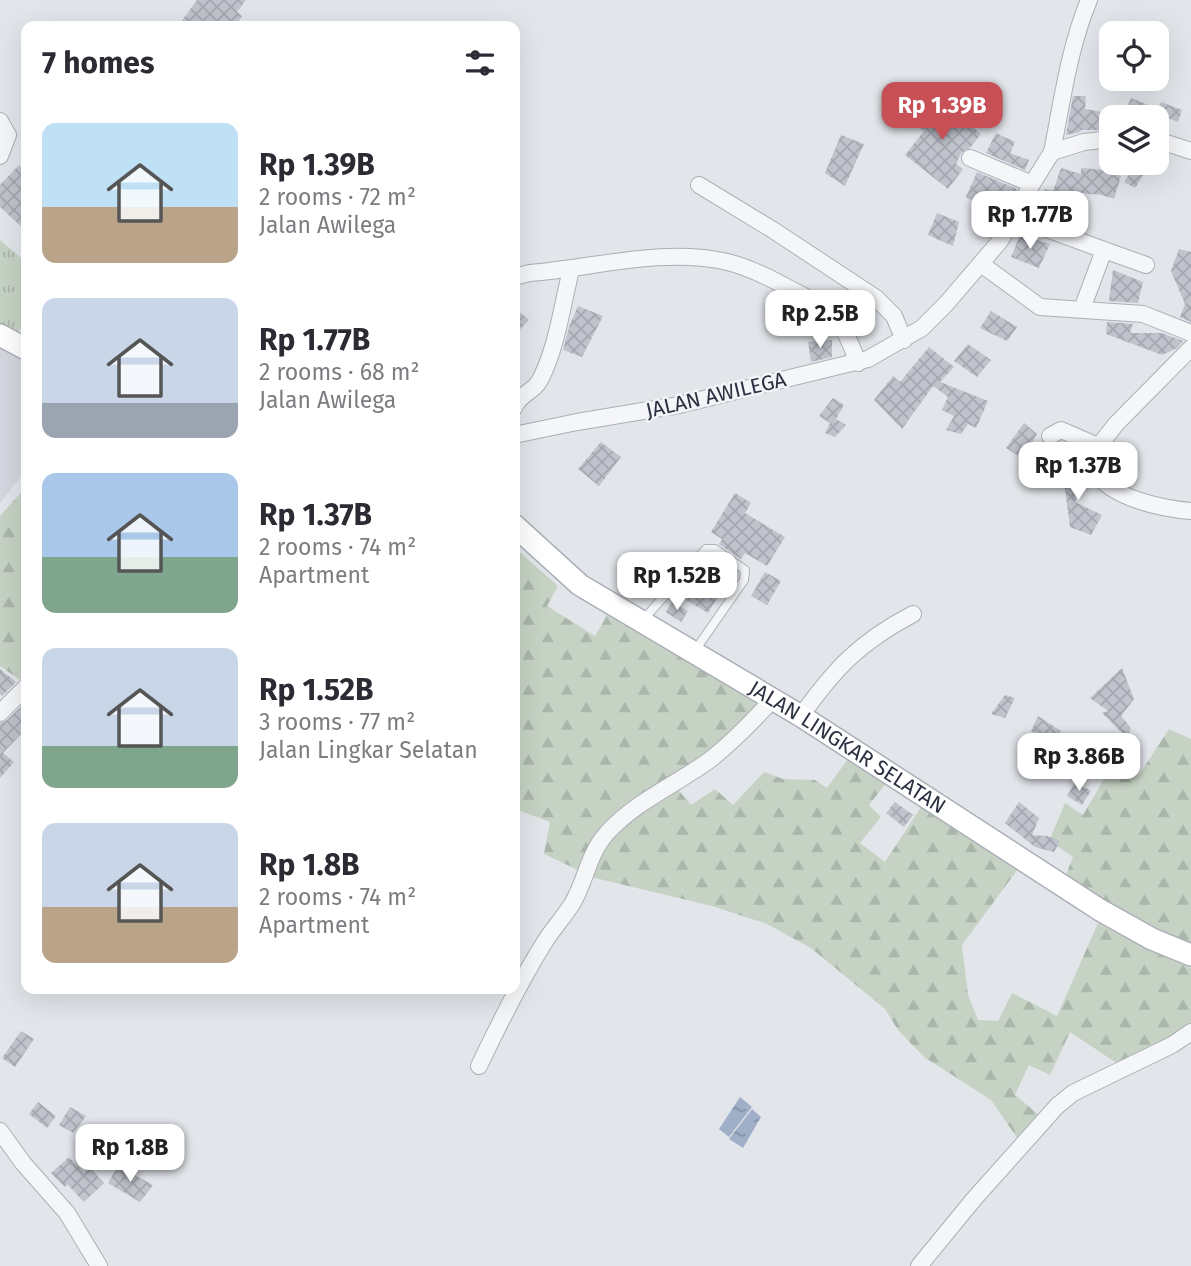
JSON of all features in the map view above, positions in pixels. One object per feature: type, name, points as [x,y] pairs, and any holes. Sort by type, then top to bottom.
[{"type":"street","points":[[1089,0],[1070,60],[1052,152],[1099,140]]},
{"type":"street","points":[[0,121],[8,135],[0,156]]},
{"type":"street","points":[[1169,144],[1191,151]]},
{"type":"street","name":"JALAN AWILEGA","points":[[520,432],[679,405],[858,363],[904,340],[922,328],[1000,241],[1052,152]]},
{"type":"street","points":[[970,158],[1032,184]]},
{"type":"street","points":[[699,185],[876,298],[894,316],[904,340]]},
{"type":"street","points":[[1014,217],[1146,265]]},
{"type":"street","points":[[1082,309],[1104,250]]},
{"type":"street","points":[[520,276],[651,259],[686,257],[723,261],[744,267],[820,305],[842,326],[858,363]]},
{"type":"street","points":[[981,264],[1040,307],[1143,314],[1191,333]]},
{"type":"street","points":[[520,399],[540,380],[553,345],[571,270]]},
{"type":"street","points":[[0,335],[21,346]]},
{"type":"street","points":[[1191,348],[1116,424],[1093,455],[1095,471],[1108,485],[1127,496],[1169,509],[1191,511]]},
{"type":"street","points":[[1050,436],[1061,430],[1098,446]]},
{"type":"street","name":"JALAN LINGKAR SELATAN","points":[[520,530],[580,585],[801,716],[1100,910],[1152,939],[1191,955]]},
{"type":"street","points":[[801,716],[828,678],[851,655],[871,638],[913,614]]},
{"type":"street","points":[[0,713],[21,692]]},
{"type":"street","points":[[520,983],[572,904],[590,858],[606,834],[650,797],[706,762],[738,736],[772,700]]},
{"type":"street","points":[[479,1066],[514,994]]},
{"type":"street","points":[[919,1266],[974,1199],[1057,1106],[1073,1093],[1172,1045],[1191,1032]]},
{"type":"street","points":[[0,1131],[23,1163],[67,1213],[99,1266]]},
{"type":"lane","points":[[641,622],[706,549],[715,549],[745,569],[746,575],[694,653]]},
{"type":"shaded area","points":[[0,343],[21,354],[21,476],[0,503]]},
{"type":"green space","points":[[0,240],[21,258],[21,328],[16,333],[0,331]]},
{"type":"green space","points":[[21,493],[21,681],[0,666],[0,516]]},
{"type":"green space","points":[[520,552],[558,586],[547,606],[595,636],[609,612],[764,703],[733,732],[670,780],[691,805],[715,789],[733,805],[764,772],[783,779],[815,780],[827,788],[850,756],[887,782],[869,805],[881,817],[860,843],[885,862],[923,804],[1018,869],[962,945],[968,995],[978,1020],[998,1021],[1012,993],[1057,1016],[1098,923],[1191,968],[1191,1026],[1182,1034],[1118,1064],[1070,1032],[1050,1075],[1029,1065],[1015,1095],[1040,1116],[1018,1139],[991,1100],[924,1057],[898,1030],[885,1009],[811,948],[767,924],[712,906],[595,878],[544,854],[550,822],[520,811]]},
{"type":"green space","points":[[1169,729],[1191,739],[1191,946],[1152,929],[1065,877],[1073,857],[1049,841],[1065,803],[1083,815],[1115,760],[1139,775]]},
{"type":"water","points":[[740,1097],[752,1107],[729,1137],[719,1129]]},
{"type":"water","points":[[752,1109],[761,1117],[743,1148],[729,1139]]},
{"type":"building","points":[[197,0],[246,0],[237,12],[242,16],[238,21],[182,21]]},
{"type":"building","points":[[935,96],[981,134],[970,148],[961,153],[956,164],[963,169],[948,189],[905,155],[924,131],[913,122]]},
{"type":"building","points":[[1073,96],[1086,96],[1085,109],[1099,111],[1099,130],[1081,130],[1066,135]]},
{"type":"building","points":[[1131,98],[1148,105],[1128,105]]},
{"type":"building","points":[[1169,105],[1182,110],[1178,122],[1169,119]]},
{"type":"building","points":[[996,133],[1015,142],[1010,153],[1029,160],[1025,170],[986,153]]},
{"type":"building","points":[[841,135],[864,144],[845,186],[825,173]]},
{"type":"building","points":[[19,165],[21,167],[21,226],[0,207],[0,185]]},
{"type":"building","points":[[1061,168],[1081,174],[1081,168],[1099,169],[1099,175],[1121,176],[1114,199],[1076,193],[1066,225],[1036,214],[1045,189],[1053,191]]},
{"type":"building","points":[[977,172],[1017,189],[1002,215],[966,197]]},
{"type":"building","points":[[1128,175],[1143,175],[1135,188],[1124,182]]},
{"type":"building","points":[[937,213],[959,222],[953,246],[928,235]]},
{"type":"building","points":[[1020,235],[1050,244],[1039,268],[1011,257]]},
{"type":"building","points":[[1179,249],[1191,252],[1191,322],[1180,317],[1185,304],[1171,271]]},
{"type":"building","points":[[1113,270],[1143,282],[1138,303],[1109,301]]},
{"type":"building","points":[[578,306],[603,316],[582,357],[563,350]]},
{"type":"building","points":[[991,311],[1017,327],[1007,341],[980,328]]},
{"type":"building","points":[[520,312],[529,320],[520,330]]},
{"type":"building","points":[[1107,322],[1133,324],[1130,333],[1162,333],[1183,341],[1177,348],[1162,355],[1106,334]]},
{"type":"building","points":[[832,340],[832,357],[811,362],[808,342]]},
{"type":"building","points":[[968,344],[991,360],[977,377],[954,361]]},
{"type":"building","points":[[929,347],[954,367],[940,382],[988,401],[976,428],[968,424],[961,434],[946,430],[954,416],[942,410],[948,397],[933,386],[902,429],[874,400],[893,376],[900,382]]},
{"type":"building","points":[[833,398],[844,405],[836,419],[846,425],[835,437],[825,433],[830,423],[819,416]]},
{"type":"building","points":[[1024,423],[1037,434],[1023,459],[1006,448]]},
{"type":"building","points":[[601,442],[621,457],[599,486],[578,469]]},
{"type":"building","points":[[1062,466],[1084,470],[1086,476],[1075,502],[1102,515],[1091,535],[1070,527]]},
{"type":"building","points":[[735,493],[751,503],[745,513],[785,537],[767,566],[745,553],[741,559],[719,544],[722,539],[711,532]]},
{"type":"building","points":[[713,556],[734,570],[708,613],[686,600]]},
{"type":"building","points":[[765,572],[781,581],[767,605],[751,596]]},
{"type":"building","points":[[672,602],[688,611],[681,622],[666,612]]},
{"type":"building","points":[[1122,668],[1134,699],[1121,716],[1131,728],[1127,738],[1102,713],[1108,711],[1090,698]]},
{"type":"building","points":[[0,669],[16,682],[2,696],[0,694]]},
{"type":"building","points":[[1005,695],[1015,698],[1005,718],[991,714]]},
{"type":"building","points":[[21,707],[21,734],[3,753],[14,762],[0,778],[0,723]]},
{"type":"building","points":[[1038,716],[1061,731],[1050,741],[1031,731]]},
{"type":"building","points":[[1075,782],[1091,791],[1082,805],[1067,796]]},
{"type":"building","points":[[895,802],[913,815],[904,827],[886,813]]},
{"type":"building","points":[[1019,802],[1039,818],[1032,835],[1047,836],[1060,841],[1054,852],[1035,847],[1005,823]]},
{"type":"building","points":[[21,1031],[34,1039],[15,1067],[2,1058]]},
{"type":"building","points":[[38,1102],[56,1116],[47,1128],[29,1114]]},
{"type":"building","points":[[70,1107],[86,1116],[73,1133],[59,1125]]},
{"type":"building","points":[[69,1157],[84,1172],[89,1167],[104,1183],[84,1202],[67,1184],[65,1187],[51,1173]]},
{"type":"building","points":[[118,1166],[153,1185],[140,1202],[108,1183]]}]
